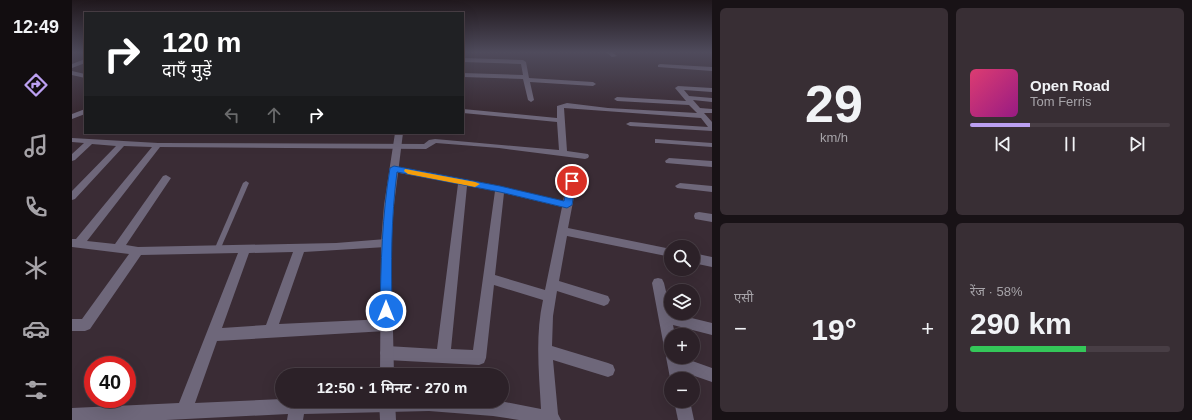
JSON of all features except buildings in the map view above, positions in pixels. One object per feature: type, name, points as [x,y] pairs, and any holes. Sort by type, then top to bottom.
[{"type":"street","points":[[525,72],[531,100]]},
{"type":"street","points":[[72,73],[84,76]]},
{"type":"street","points":[[464,75],[526,78],[593,84]]},
{"type":"street","points":[[712,90],[678,88],[712,126]]},
{"type":"street","points":[[617,99],[689,101],[712,100]]},
{"type":"street","points":[[563,153],[560,106],[567,105],[608,110],[703,116]]},
{"type":"street","points":[[698,110],[712,111]]},
{"type":"street","points":[[72,117],[84,111]]},
{"type":"street","points":[[464,111],[553,120],[561,119]]},
{"type":"street","points":[[630,124],[712,129]]},
{"type":"street","points":[[387,368],[386,242],[389,205],[399,134]]},
{"type":"street","points":[[72,140],[158,145],[397,146],[426,148],[432,142],[435,142],[499,146],[585,156]]},
{"type":"street","points":[[72,158],[91,141]]},
{"type":"street","points":[[658,141],[712,145]]},
{"type":"street","points":[[72,197],[122,144]]},
{"type":"street","points":[[75,243],[158,145]]},
{"type":"street","points":[[669,161],[712,164]]},
{"type":"street","points":[[394,168],[500,189],[567,205]]},
{"type":"street","points":[[118,249],[166,178]]},
{"type":"street","points":[[487,408],[511,410],[551,420],[545,351],[546,316],[572,181]]},
{"type":"street","points":[[443,357],[463,182]]},
{"type":"street","points":[[680,186],[712,188]]},
{"type":"street","points":[[387,353],[479,358],[500,189]]},
{"type":"street","points":[[698,216],[712,218]]},
{"type":"street","points":[[562,231],[664,253]]},
{"type":"street","points":[[75,243],[138,251],[300,248],[386,242]]},
{"type":"street","points":[[270,331],[300,248]]},
{"type":"street","points":[[193,414],[212,335],[245,249]]},
{"type":"street","points":[[72,325],[85,325],[138,251]]},
{"type":"street","points":[[700,259],[712,262]]},
{"type":"street","points":[[488,278],[550,297]]},
{"type":"street","points":[[658,283],[664,312]]},
{"type":"street","points":[[552,284],[604,300]]},
{"type":"street","points":[[677,320],[712,329]]},
{"type":"street","points":[[212,335],[386,325]]},
{"type":"street","points":[[545,351],[608,370]]},
{"type":"street","points":[[683,364],[712,375]]},
{"type":"street","points":[[72,416],[134,417],[193,414],[297,413],[338,408]]},
{"type":"street","points":[[387,408],[388,420]]},
{"type":"street","points":[[683,408],[686,420]]},
{"type":"lane","points":[[217,250],[246,183]]},
{"type":"slow traffic","points":[[408,171],[475,184]]},
{"type":"route","points":[[386,311],[386,242],[394,168],[500,189],[567,205],[572,181]]}]
